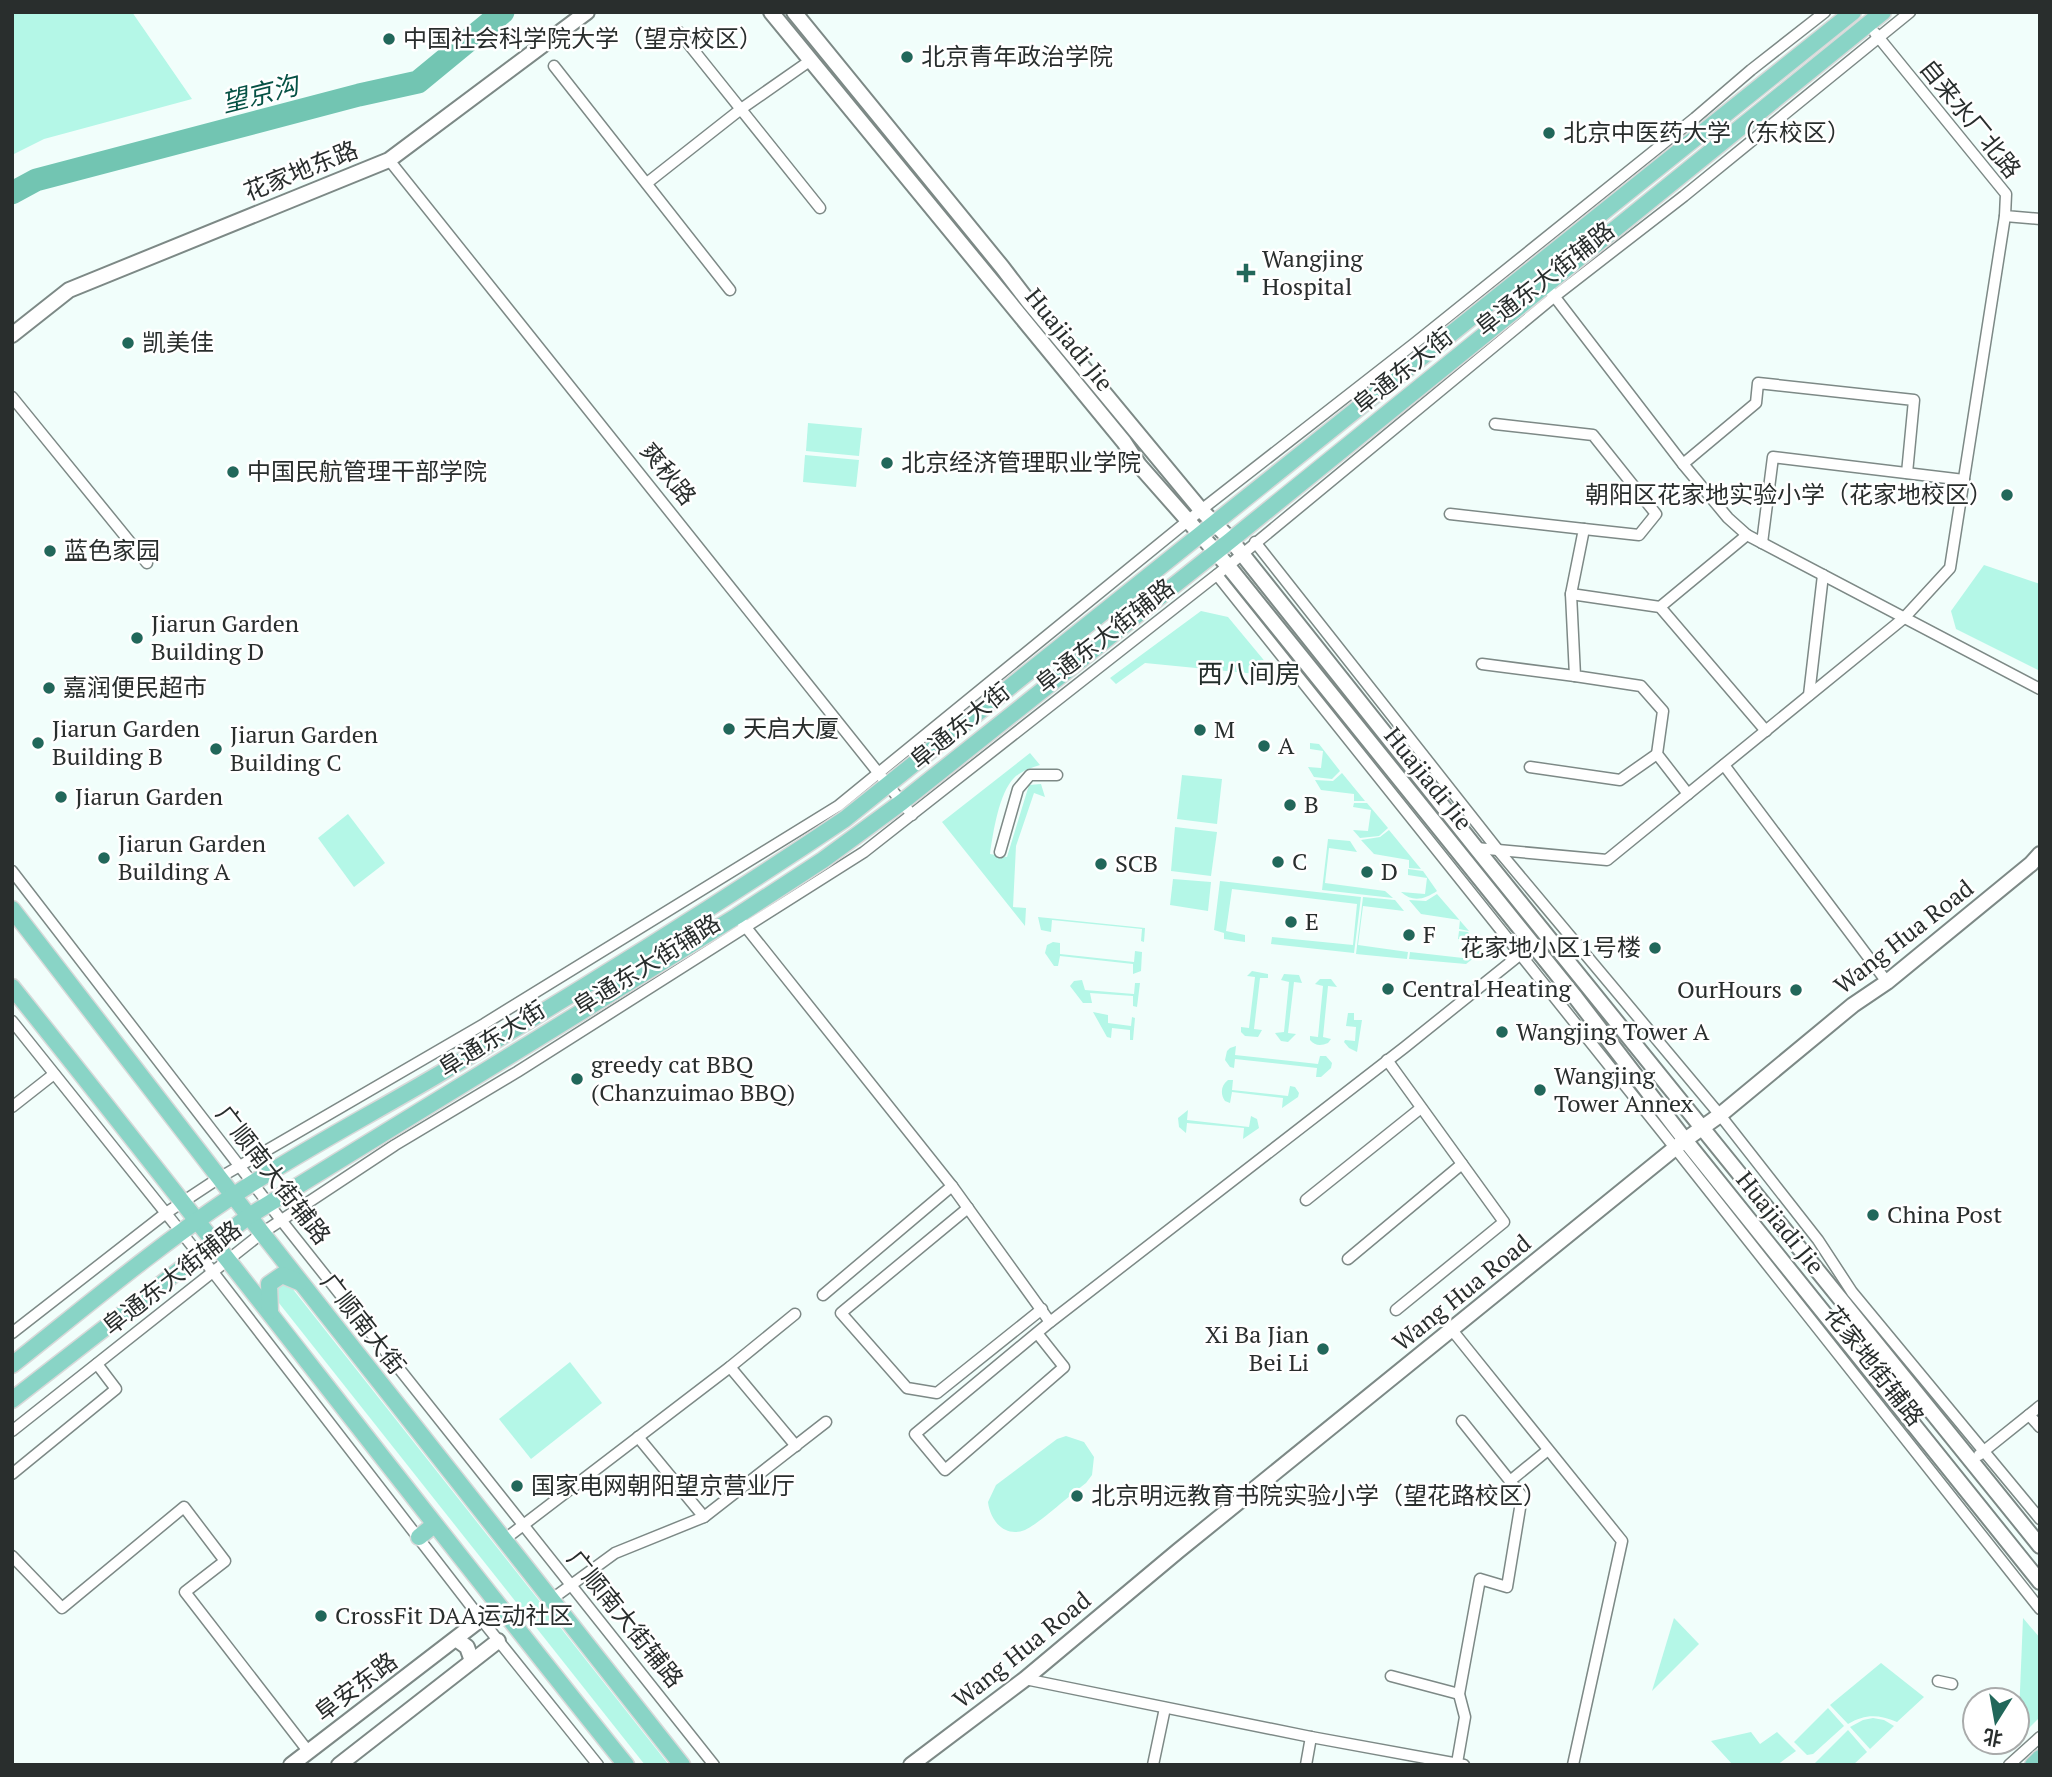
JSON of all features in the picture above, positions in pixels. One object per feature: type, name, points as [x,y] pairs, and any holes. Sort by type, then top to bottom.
[{"type":"main road","name":"花家地东路","points":[[12,335],[69,290],[389,160],[587,12]]},
{"type":"main road","name":"Huajiadi Jie","points":[[771,12],[1124,442],[1139,465],[1214,553],[1222,571],[1576,998],[1680,1144],[2040,1582]]},
{"type":"main road","name":"Huajiadi Jie","points":[[794,12],[1028,301],[1201,510],[1231,540],[2040,1546]]},
{"type":"main road","name":"阜通东大街","points":[[12,1365],[181,1232],[233,1196],[453,1066],[717,902],[845,818],[883,777],[1199,535],[1853,12]]},
{"type":"main road","name":"阜通东大街","points":[[12,1400],[268,1203],[742,922],[823,860],[907,809],[1214,553],[1549,291],[1873,31],[1883,12]]},
{"type":"main road","name":"Wang Hua Road","points":[[911,1765],[1025,1679],[1178,1551],[1680,1144],[1720,1115],[1853,1005],[1887,982],[2037,859]]},
{"type":"main road","name":"广顺南大街","points":[[12,909],[233,1196],[682,1765]]},
{"type":"main road","points":[[12,987],[626,1765]]},
{"type":"main road","points":[[270,1311],[269,1284],[282,1275],[302,1283]]},
{"type":"main road","points":[[419,1536],[434,1525]]},
{"type":"main road","name":"阜安东路","points":[[291,1765],[481,1619]]},
{"type":"main road","points":[[456,1639],[467,1647],[472,1661]]},
{"type":"main road","name":"阜安东路","points":[[339,1765],[498,1641]]},
{"type":"main road","points":[[2033,1765],[2040,1758]]},
{"type":"street","name":"阜通东大街辅路","points":[[12,1334],[166,1213],[219,1178],[484,1024],[883,777],[1201,510],[1415,343],[1825,12]]},
{"type":"street","points":[[1873,31],[1910,12]]},
{"type":"street","name":"自来水厂北路","points":[[1873,31],[2006,194],[2005,216],[2040,219]]},
{"type":"street","points":[[679,32],[820,208]]},
{"type":"street","points":[[646,183],[741,109],[810,60]]},
{"type":"street","points":[[554,66],[730,290]]},
{"type":"street","name":"爽秋路","points":[[389,160],[907,809]]},
{"type":"street","points":[[1476,848],[1607,860],[1904,618],[1951,568],[2005,216]]},
{"type":"street","points":[[1549,291],[1728,519],[1747,535],[2040,689]]},
{"type":"street","name":"阜通东大街辅路","points":[[907,809],[1047,709],[1242,555],[1549,291]]},
{"type":"street","points":[[1684,464],[1756,403],[1758,383],[1914,400],[1907,473]]},
{"type":"street","points":[[12,397],[147,563]]},
{"type":"street","points":[[1450,514],[1639,535],[1656,514],[1593,435],[1494,424]]},
{"type":"street","points":[[1762,543],[1773,457],[1964,480]]},
{"type":"street","points":[[1575,676],[1571,594],[1584,529]]},
{"type":"street","points":[[1660,607],[1747,535]]},
{"type":"street","name":"花家地街辅路","points":[[1255,542],[1498,850],[1720,1115],[1818,1240],[1852,1292],[2040,1519]]},
{"type":"street","name":"花家地街辅路","points":[[1222,571],[1520,955],[1680,1144],[2040,1609]]},
{"type":"street","points":[[1809,695],[1823,575]]},
{"type":"street","points":[[1571,594],[1660,607],[1766,731]]},
{"type":"street","points":[[1482,664],[1641,686],[1663,711],[1657,754],[1688,793]]},
{"type":"street","points":[[1047,709],[1056,719]]},
{"type":"street","points":[[1530,767],[1620,780],[1657,754]]},
{"type":"street","points":[[1724,765],[1887,982]]},
{"type":"street","points":[[1000,852],[1017,789],[1030,775],[1057,775]]},
{"type":"street","name":"广顺南大街辅路","points":[[12,871],[252,1184],[714,1765]]},
{"type":"street","points":[[742,922],[953,1186],[1050,1322]]},
{"type":"street","name":"阜通东大街辅路","points":[[12,1431],[262,1233],[395,1145],[517,1072],[742,922]]},
{"type":"street","points":[[1037,1333],[1064,1367],[944,1470],[915,1434],[1050,1322],[1532,944]]},
{"type":"street","points":[[12,1021],[213,1272],[498,1641],[598,1765]]},
{"type":"street","points":[[1387,1060],[1504,1222],[1396,1310]]},
{"type":"street","points":[[12,1107],[54,1074]]},
{"type":"street","points":[[1306,1200],[1421,1108]]},
{"type":"street","points":[[1348,1259],[1462,1164]]},
{"type":"street","points":[[823,1295],[953,1186]]},
{"type":"street","points":[[968,1208],[841,1313],[907,1388],[937,1393],[1042,1309]]},
{"type":"street","points":[[505,1539],[795,1314]]},
{"type":"street","points":[[1452,1330],[1622,1541],[1573,1765]]},
{"type":"street","points":[[12,1474],[116,1389],[97,1364]]},
{"type":"street","points":[[730,1367],[796,1446]]},
{"type":"street","points":[[1970,1461],[2040,1406]]},
{"type":"street","points":[[2029,1415],[2040,1427]]},
{"type":"street","points":[[1025,1679],[1311,1737],[1461,1764],[1465,1717],[1459,1694],[1480,1579],[1507,1587],[1522,1496],[1462,1421]]},
{"type":"street","points":[[552,1599],[615,1553],[704,1517],[826,1422]]},
{"type":"street","points":[[638,1437],[704,1517]]},
{"type":"street","points":[[1510,1481],[1548,1450]]},
{"type":"street","points":[[12,1556],[62,1608],[184,1507],[225,1561],[185,1592],[307,1752]]},
{"type":"street","points":[[1391,1676],[1459,1694]]},
{"type":"street","points":[[1938,1681],[1952,1684]]},
{"type":"street","points":[[1153,1765],[1165,1708]]},
{"type":"street","points":[[1306,1765],[1311,1737]]},
{"type":"street","points":[[2009,1765],[2040,1737]]},
{"type":"green space","points":[[12,12],[132,12],[192,99],[44,139],[12,155]]},
{"type":"green space","points":[[808,423],[862,428],[859,456],[806,451]]},
{"type":"green space","points":[[805,455],[859,460],[856,487],[803,482]]},
{"type":"green space","points":[[1984,565],[2040,584],[2040,671],[1956,629],[1951,611]]},
{"type":"green space","points":[[1201,611],[1228,617],[1272,670],[1267,675],[1145,663],[1116,684],[1110,678]]},
{"type":"green space","points":[[1310,743],[1319,744],[1340,771],[1332,779],[1314,777],[1308,767],[1321,768],[1323,751],[1310,749]]},
{"type":"green space","points":[[1030,753],[1040,765],[1020,773],[1004,793],[990,854],[1007,857],[1029,785],[1041,784],[1045,797],[1034,793],[1016,846],[1013,907],[1026,908],[1025,926],[942,822]]},
{"type":"green space","points":[[1342,773],[1365,801],[1354,801],[1354,794],[1321,790],[1315,780],[1333,781]]},
{"type":"green space","points":[[1182,775],[1222,779],[1217,824],[1177,819]]},
{"type":"green space","points":[[1354,803],[1367,803],[1388,828],[1379,836],[1360,838],[1353,830],[1368,831],[1371,810],[1353,807]]},
{"type":"green space","points":[[348,814],[385,863],[354,887],[318,838]]},
{"type":"green space","points":[[1175,827],[1217,832],[1211,876],[1171,871]]},
{"type":"green space","points":[[1389,830],[1421,869],[1409,868],[1409,860],[1374,854],[1361,840],[1380,837]]},
{"type":"green space","points":[[1328,839],[1350,841],[1357,852],[1329,848],[1325,883],[1385,891],[1393,898],[1322,890]]},
{"type":"green space","points":[[1408,869],[1423,871],[1437,891],[1419,899],[1410,898],[1401,892],[1425,894],[1427,878],[1408,875]]},
{"type":"green space","points":[[1173,879],[1211,882],[1208,911],[1170,905]]},
{"type":"green space","points":[[1220,881],[1361,897],[1354,953],[1271,944],[1272,937],[1353,945],[1357,904],[1232,889],[1226,931],[1245,935],[1245,942],[1224,939],[1224,933],[1214,930]]},
{"type":"green space","points":[[1437,894],[1459,920],[1421,914],[1409,900],[1426,901]]},
{"type":"green space","points":[[1363,897],[1395,900],[1404,911],[1363,906],[1358,945],[1408,952],[1407,959],[1356,954]]},
{"type":"green space","points":[[1038,917],[1145,928],[1144,942],[1141,941],[1142,929],[1052,920],[1051,932],[1041,930]]},
{"type":"green space","points":[[1460,921],[1469,931],[1459,929]]},
{"type":"green space","points":[[1459,931],[1468,932],[1480,948],[1480,953],[1466,964],[1409,959],[1410,952],[1472,959],[1475,942],[1458,939]]},
{"type":"green space","points":[[1060,943],[1060,954],[1134,962],[1135,951],[1142,952],[1141,971],[1133,974],[1133,964],[1060,956],[1058,966],[1054,966],[1045,953],[1047,945]]},
{"type":"green space","points":[[1252,971],[1268,974],[1268,978],[1260,978],[1254,1029],[1262,1030],[1258,1037],[1245,1036],[1241,1032],[1241,1027],[1249,1028],[1255,977],[1247,976]]},
{"type":"green space","points":[[1284,974],[1299,975],[1302,983],[1294,982],[1288,1033],[1296,1034],[1288,1042],[1281,1041],[1275,1033],[1284,1032],[1289,982],[1281,980]]},
{"type":"green space","points":[[1320,979],[1331,979],[1337,987],[1328,986],[1323,1037],[1331,1039],[1321,1045],[1310,1040],[1310,1036],[1318,1037],[1323,986],[1315,984]]},
{"type":"green space","points":[[1082,980],[1085,990],[1134,994],[1135,983],[1140,983],[1137,1007],[1133,1006],[1133,996],[1090,993],[1092,1003],[1083,1003],[1070,986],[1074,981]]},
{"type":"green space","points":[[1093,1012],[1108,1015],[1108,1023],[1131,1026],[1132,1017],[1135,1018],[1133,1040],[1130,1040],[1130,1030],[1112,1028],[1111,1038],[1107,1037]]},
{"type":"green space","points":[[1348,1013],[1354,1013],[1354,1020],[1362,1020],[1357,1052],[1344,1042],[1355,1041],[1356,1027],[1346,1026]]},
{"type":"green space","points":[[1236,1046],[1235,1055],[1318,1064],[1320,1056],[1326,1056],[1332,1063],[1331,1068],[1321,1077],[1316,1077],[1317,1068],[1235,1059],[1234,1068],[1225,1060],[1227,1051]]},
{"type":"green space","points":[[1228,1080],[1233,1080],[1232,1090],[1288,1096],[1290,1086],[1295,1087],[1299,1093],[1298,1097],[1282,1108],[1283,1098],[1232,1092],[1230,1103],[1225,1101],[1222,1093]]},
{"type":"green space","points":[[1188,1110],[1187,1120],[1249,1127],[1251,1116],[1257,1119],[1259,1128],[1243,1139],[1244,1128],[1187,1123],[1186,1133],[1179,1127],[1178,1118]]},
{"type":"green space","points":[[288,1283],[669,1765],[645,1765],[275,1298],[275,1288]]},
{"type":"green space","points":[[570,1362],[602,1403],[531,1459],[499,1419]]},
{"type":"green space","points":[[1066,1436],[1084,1442],[1094,1457],[1092,1475],[1086,1483],[1025,1530],[1011,1532],[999,1526],[988,1502],[996,1485],[1057,1439]]},
{"type":"green space","points":[[1674,1618],[1699,1644],[1652,1691]]},
{"type":"green space","points":[[2023,1618],[2040,1638],[2040,1717],[2031,1726],[2031,1686],[2020,1686]]},
{"type":"green space","points":[[1881,1663],[1924,1697],[1897,1722],[1872,1716],[1848,1724],[1830,1705]]},
{"type":"green space","points":[[1828,1708],[1844,1726],[1813,1754],[1807,1755],[1794,1742]]},
{"type":"green space","points":[[1873,1718],[1894,1726],[1870,1749],[1850,1727]]},
{"type":"green space","points":[[1848,1730],[1867,1752],[1853,1765],[1813,1765]]},
{"type":"green space","points":[[1751,1732],[1760,1744],[1777,1732],[1796,1751],[1777,1765],[1733,1765],[1711,1741]]},
{"type":"waterway","name":"望京沟","points":[[12,193],[36,180],[418,82],[503,12]]},
{"type":"place","name":"中国社会科学院大学（望京校区）","points":[[389,39]]},
{"type":"place","name":"北京青年政治学院","points":[[907,57]]},
{"type":"place","name":"北京中医药大学（东校区）","points":[[1549,133]]},
{"type":"place","name":"Wangjing Hospital","points":[[1246,273]]},
{"type":"place","name":"凯美佳","points":[[128,343]]},
{"type":"place","name":"北京经济管理职业学院","points":[[887,463]]},
{"type":"place","name":"中国民航管理干部学院","points":[[233,472]]},
{"type":"place","name":"朝阳区花家地实验小学（花家地校区）","points":[[2007,495]]},
{"type":"place","name":"蓝色家园","points":[[50,551]]},
{"type":"place","name":"Jiarun Garden Building D","points":[[137,638]]},
{"type":"place","name":"嘉润便民超市","points":[[49,688]]},
{"type":"place","name":"天启大厦","points":[[729,729]]},
{"type":"place","name":"M","points":[[1200,730]]},
{"type":"place","name":"Jiarun Garden Building B","points":[[38,743]]},
{"type":"place","name":"A","points":[[1264,746]]},
{"type":"place","name":"Jiarun Garden Building C","points":[[216,749]]},
{"type":"place","name":"Jiarun Garden","points":[[61,797]]},
{"type":"place","name":"B","points":[[1290,805]]},
{"type":"place","name":"Jiarun Garden Building A","points":[[104,858]]},
{"type":"place","name":"C","points":[[1278,862]]},
{"type":"place","name":"SCB","points":[[1101,864]]},
{"type":"place","name":"D","points":[[1367,872]]},
{"type":"place","name":"E","points":[[1291,922]]},
{"type":"place","name":"F","points":[[1409,935]]},
{"type":"place","name":"花家地小区1号楼","points":[[1655,948]]},
{"type":"place","name":"Central Heating","points":[[1388,989]]},
{"type":"place","name":"OurHours","points":[[1796,990]]},
{"type":"place","name":"Wangjing Tower A","points":[[1502,1032]]},
{"type":"place","name":"greedy cat BBQ (Chanzuimao BBQ)","points":[[577,1079]]},
{"type":"place","name":"Wangjing Tower Annex","points":[[1540,1090]]},
{"type":"place","name":"China Post","points":[[1873,1215]]},
{"type":"place","name":"Xi Ba Jian Bei Li","points":[[1323,1349]]},
{"type":"place","name":"国家电网朝阳望京营业厅","points":[[517,1486]]},
{"type":"place","name":"北京明远教育书院实验小学（望花路校区）","points":[[1077,1496]]},
{"type":"place","name":"CrossFit DAA运动社区","points":[[321,1616]]},
{"type":"district","name":"西八间房","points":[[1249,674]]}]
